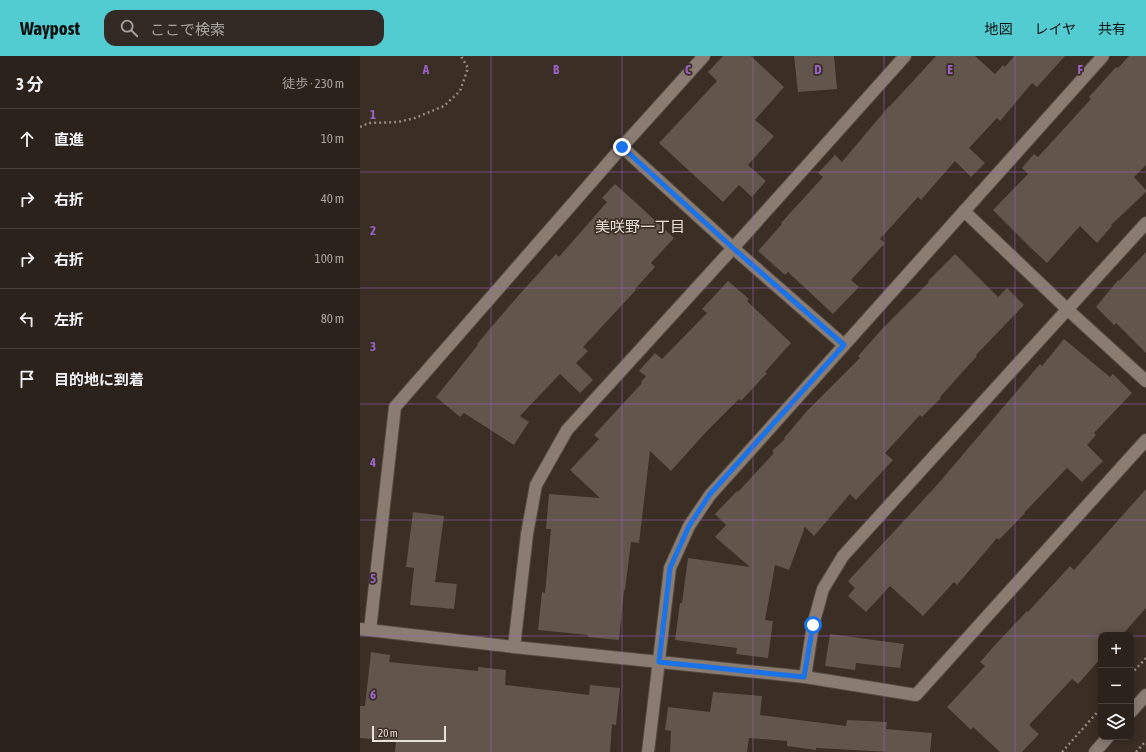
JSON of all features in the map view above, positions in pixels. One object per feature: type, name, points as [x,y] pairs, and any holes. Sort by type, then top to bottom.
[{"type":"street","points":[[704,56],[622,147],[395,407],[365,629],[514,647],[804,677],[916,696],[1146,440]]},
{"type":"street","points":[[514,647],[527,534],[536,485],[568,430],[905,56]]},
{"type":"street","points":[[648,752],[670,568],[689,526],[710,494],[1103,56]]},
{"type":"street","points":[[622,147],[733,248],[844,345]]},
{"type":"street","points":[[964,211],[1067,309],[1146,381]]},
{"type":"street","points":[[804,677],[813,625],[823,589],[843,556],[1146,223]]},
{"type":"street","points":[[1134,709],[1146,696]]},
{"type":"street","points":[[1095,752],[1105,740]]},
{"type":"path","points":[[360,127],[369,123],[398,122],[415,118],[444,106],[460,91],[468,68],[461,56]]},
{"type":"path","points":[[1134,671],[1146,658]]},
{"type":"path","points":[[1062,752],[1098,711]]},
{"type":"path","points":[[1136,752],[1146,741]]},
{"type":"building","points":[[723,56],[751,56],[784,87],[755,120],[774,136],[748,165],[766,181],[752,197],[739,185],[723,202],[659,143],[717,81],[708,72]]},
{"type":"building","points":[[794,56],[834,56],[837,89],[798,92]]},
{"type":"building","points":[[936,56],[975,56],[995,74],[1003,65],[1005,67],[1014,56],[1065,56],[1037,87],[1032,83],[1000,121],[997,118],[969,148],[985,163],[971,177],[955,161],[921,200],[918,197],[880,239],[885,243],[851,280],[859,287],[833,314],[788,272],[785,275],[758,251],[823,177],[818,173],[835,155],[842,162],[889,106]]},
{"type":"building","points":[[1129,56],[1146,56],[1146,165],[1134,177],[1146,190],[1146,192],[1111,225],[1112,226],[1097,243],[1080,226],[1047,263],[993,210],[1028,174],[1022,168],[1034,154],[1038,157],[1091,99],[1089,97],[1116,67],[1118,68]]},
{"type":"building","points":[[615,184],[674,238],[651,263],[655,267],[635,289],[636,290],[583,347],[588,351],[576,363],[593,380],[580,393],[560,374],[520,416],[529,422],[514,445],[464,413],[460,417],[436,397],[478,345],[477,344],[518,296],[556,254],[559,257],[607,202],[602,198]]},
{"type":"building","points":[[1146,252],[1146,353],[1116,323],[1114,325],[1096,307],[1118,280],[1119,281]]},
{"type":"building","points":[[955,254],[998,297],[1007,288],[1024,305],[976,355],[977,356],[940,397],[941,398],[922,417],[920,415],[885,453],[893,460],[856,500],[850,494],[814,536],[805,527],[789,570],[775,565],[765,620],[773,621],[768,658],[736,654],[737,648],[675,640],[688,558],[750,567],[715,537],[726,525],[715,514],[737,491],[738,492],[774,453],[772,451],[785,439],[784,438],[807,411],[860,358],[858,356],[883,328]]},
{"type":"building","points":[[728,281],[749,299],[747,301],[791,343],[765,372],[767,373],[741,401],[739,399],[706,432],[671,471],[650,451],[639,543],[631,542],[619,640],[538,630],[542,592],[545,593],[551,529],[546,529],[549,494],[600,498],[570,470],[599,439],[594,435],[642,383],[641,382],[646,376],[639,371],[655,353],[662,359],[707,313],[702,309]]},
{"type":"building","points":[[1064,339],[1110,377],[1113,374],[1132,393],[1094,433],[1096,435],[1087,445],[1103,461],[1082,482],[1067,468],[999,540],[997,538],[957,585],[954,582],[923,616],[890,586],[866,612],[848,596],[855,588],[848,581],[937,485],[1040,364],[1042,366]]},
{"type":"building","points":[[1146,489],[1146,608],[1125,632],[1098,632],[1098,661],[1078,684],[1072,679],[1029,725],[1039,734],[1022,752],[1000,752],[973,727],[971,730],[947,707],[985,666],[980,662],[995,645],[1027,611],[1028,612],[1070,566],[1074,570]]},
{"type":"building","points":[[413,512],[444,516],[435,582],[457,584],[454,609],[410,605],[414,568],[406,567]]},
{"type":"building","points":[[830,634],[904,644],[900,668],[856,663],[855,670],[825,666]]},
{"type":"building","points":[[371,652],[390,655],[389,662],[478,671],[478,667],[506,670],[505,685],[589,695],[590,685],[620,688],[616,725],[612,724],[610,752],[395,752],[396,741],[360,738],[360,706],[365,706]]},
{"type":"building","points":[[713,692],[762,696],[760,715],[846,726],[847,720],[887,722],[886,729],[932,733],[930,752],[890,752],[816,748],[816,750],[787,746],[787,741],[749,738],[747,752],[670,752],[671,731],[665,730],[668,707],[710,712]]},
{"type":"district","name":"美咲野一丁目","points":[[640,227]]},
{"type":"route","points":[[622,147],[733,248],[844,345],[710,494],[689,526],[670,568],[659,662],[804,677],[813,625]]}]
